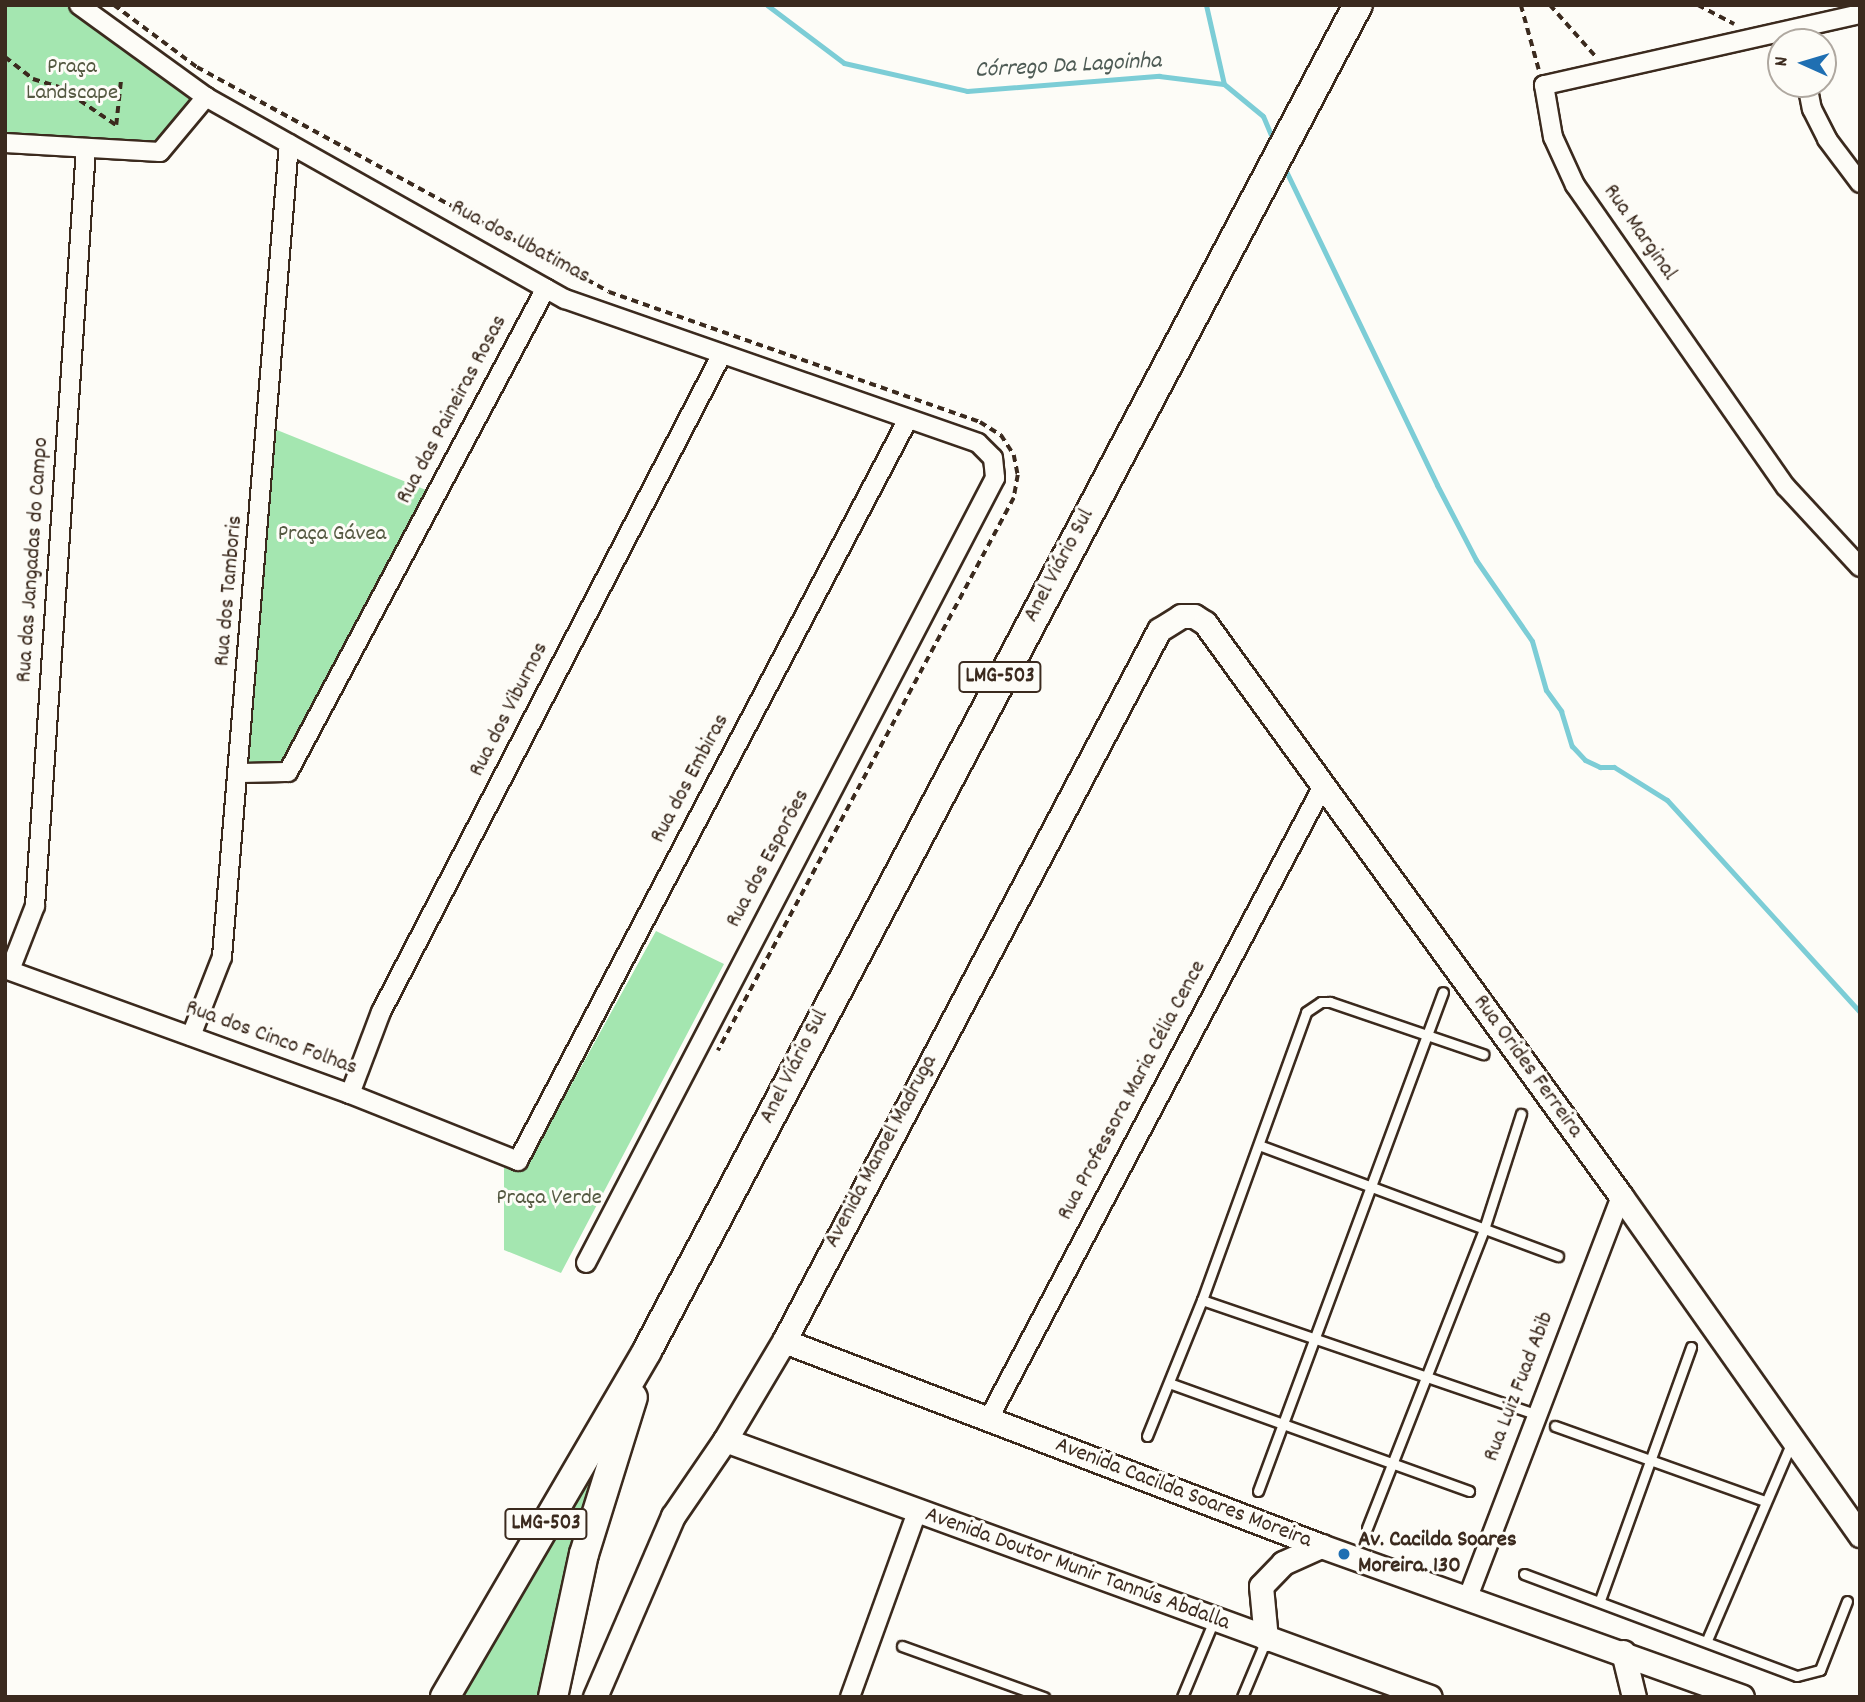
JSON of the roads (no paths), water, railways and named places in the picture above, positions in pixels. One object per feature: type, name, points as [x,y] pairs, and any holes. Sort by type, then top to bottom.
[{"type":"main road","name":"Anel Viário Sul","points":[[445,1697],[647,1351],[1358,5]]},
{"type":"main road","name":"Anel Viário Sul","points":[[553,1697],[584,1554],[647,1351]]},
{"type":"street","name":"Rua dos Ubatimas","points":[[79,5],[206,97],[546,288],[987,449],[996,468],[995,478]]},
{"type":"street","points":[[1819,28],[1860,14]]},
{"type":"street","name":"Rua Marginal","points":[[1767,37],[1544,85],[1553,137],[1575,185],[1786,487],[1860,568]]},
{"type":"street","points":[[5,143],[160,152],[206,97]]},
{"type":"street","points":[[1810,98],[1812,109],[1827,139],[1860,183]]},
{"type":"street","name":"Rua dos Tamboris","points":[[191,1036],[222,957],[240,773],[289,144]]},
{"type":"street","name":"Rua das Jangadas do Campo","points":[[8,970],[35,906],[86,148]]},
{"type":"street","name":"Rua das Paineiras Rosas","points":[[240,773],[288,772],[546,288]]},
{"type":"street","name":"Rua dos Viburnos","points":[[350,1094],[381,1012],[722,354]]},
{"type":"street","name":"Rua dos Embiras","points":[[518,1161],[908,419]]},
{"type":"street","name":"Rua dos Esporões","points":[[586,1263],[995,478]]},
{"type":"street","name":"Rua Orides Ferreira","points":[[1181,616],[1205,622],[1621,1196],[1860,1535]]},
{"type":"street","name":"Avenida Manoel Madruga","points":[[595,1697],[673,1516],[725,1440],[784,1341],[1153,642],[1168,622],[1181,616]]},
{"type":"street","name":"Rua Professora Maria Célia Cence","points":[[988,1420],[1323,786]]},
{"type":"street","name":"Rua dos Cinco Folhas","points":[[8,970],[350,1094],[518,1161]]},
{"type":"street","name":"Rua Luiz Fuad Abib","points":[[1468,1597],[1535,1415],[1621,1196]]},
{"type":"street","name":"Avenida Cacilda Soares Moreira","points":[[784,1341],[1321,1546],[1623,1652],[1742,1697]]},
{"type":"street","name":"Avenida Doutor Munir Tannús Abdalla","points":[[725,1440],[1430,1697]]},
{"type":"street","points":[[850,1697],[917,1512]]},
{"type":"street","points":[[1266,1639],[1261,1586],[1283,1563],[1321,1546]]},
{"type":"street","points":[[1623,1652],[1634,1697]]},
{"type":"lane","points":[[1258,1491],[1429,1036],[1443,992]]},
{"type":"lane","points":[[1147,1436],[1202,1300],[1306,1012],[1312,1005],[1330,1002],[1483,1054]]},
{"type":"lane","points":[[1367,1528],[1483,1229],[1521,1114]]},
{"type":"lane","points":[[1259,1145],[1373,1184],[1558,1256]]},
{"type":"lane","points":[[1202,1300],[1316,1337],[1535,1415]]},
{"type":"lane","points":[[1600,1600],[1690,1347]]},
{"type":"lane","points":[[1169,1382],[1469,1491]]},
{"type":"lane","points":[[1555,1426],[1764,1501]]},
{"type":"lane","points":[[1707,1640],[1764,1501],[1793,1439]]},
{"type":"lane","points":[[1524,1574],[1600,1600],[1797,1676],[1813,1675],[1820,1670],[1847,1601]]},
{"type":"lane","points":[[1182,1697],[1214,1620]]},
{"type":"lane","points":[[1242,1697],[1266,1639]]},
{"type":"lane","points":[[902,1647],[1020,1692],[1044,1697]]},
{"type":"waterway","name":"Córrego Da Lagoinha","points":[[767,5],[844,63],[967,91],[1159,76],[1224,84]]},
{"type":"waterway","name":"Córrego Da Lagoinha","points":[[1206,5],[1224,84],[1263,116],[1272,137]]},
{"type":"waterway","points":[[1286,171],[1437,485],[1476,560],[1532,641],[1546,690],[1561,711],[1572,746],[1585,760],[1600,767],[1614,767],[1667,800],[1860,1012]]},
{"type":"place","name":"Av. Cacilda Soares Moreira. 130","points":[[1344,1554]]},
{"type":"park label","name":"Praça Landscape","points":[[72,81]]},
{"type":"park label","name":"Praça Gávea","points":[[332,535]]},
{"type":"park label","name":"Praça Verde","points":[[549,1199]]}]
